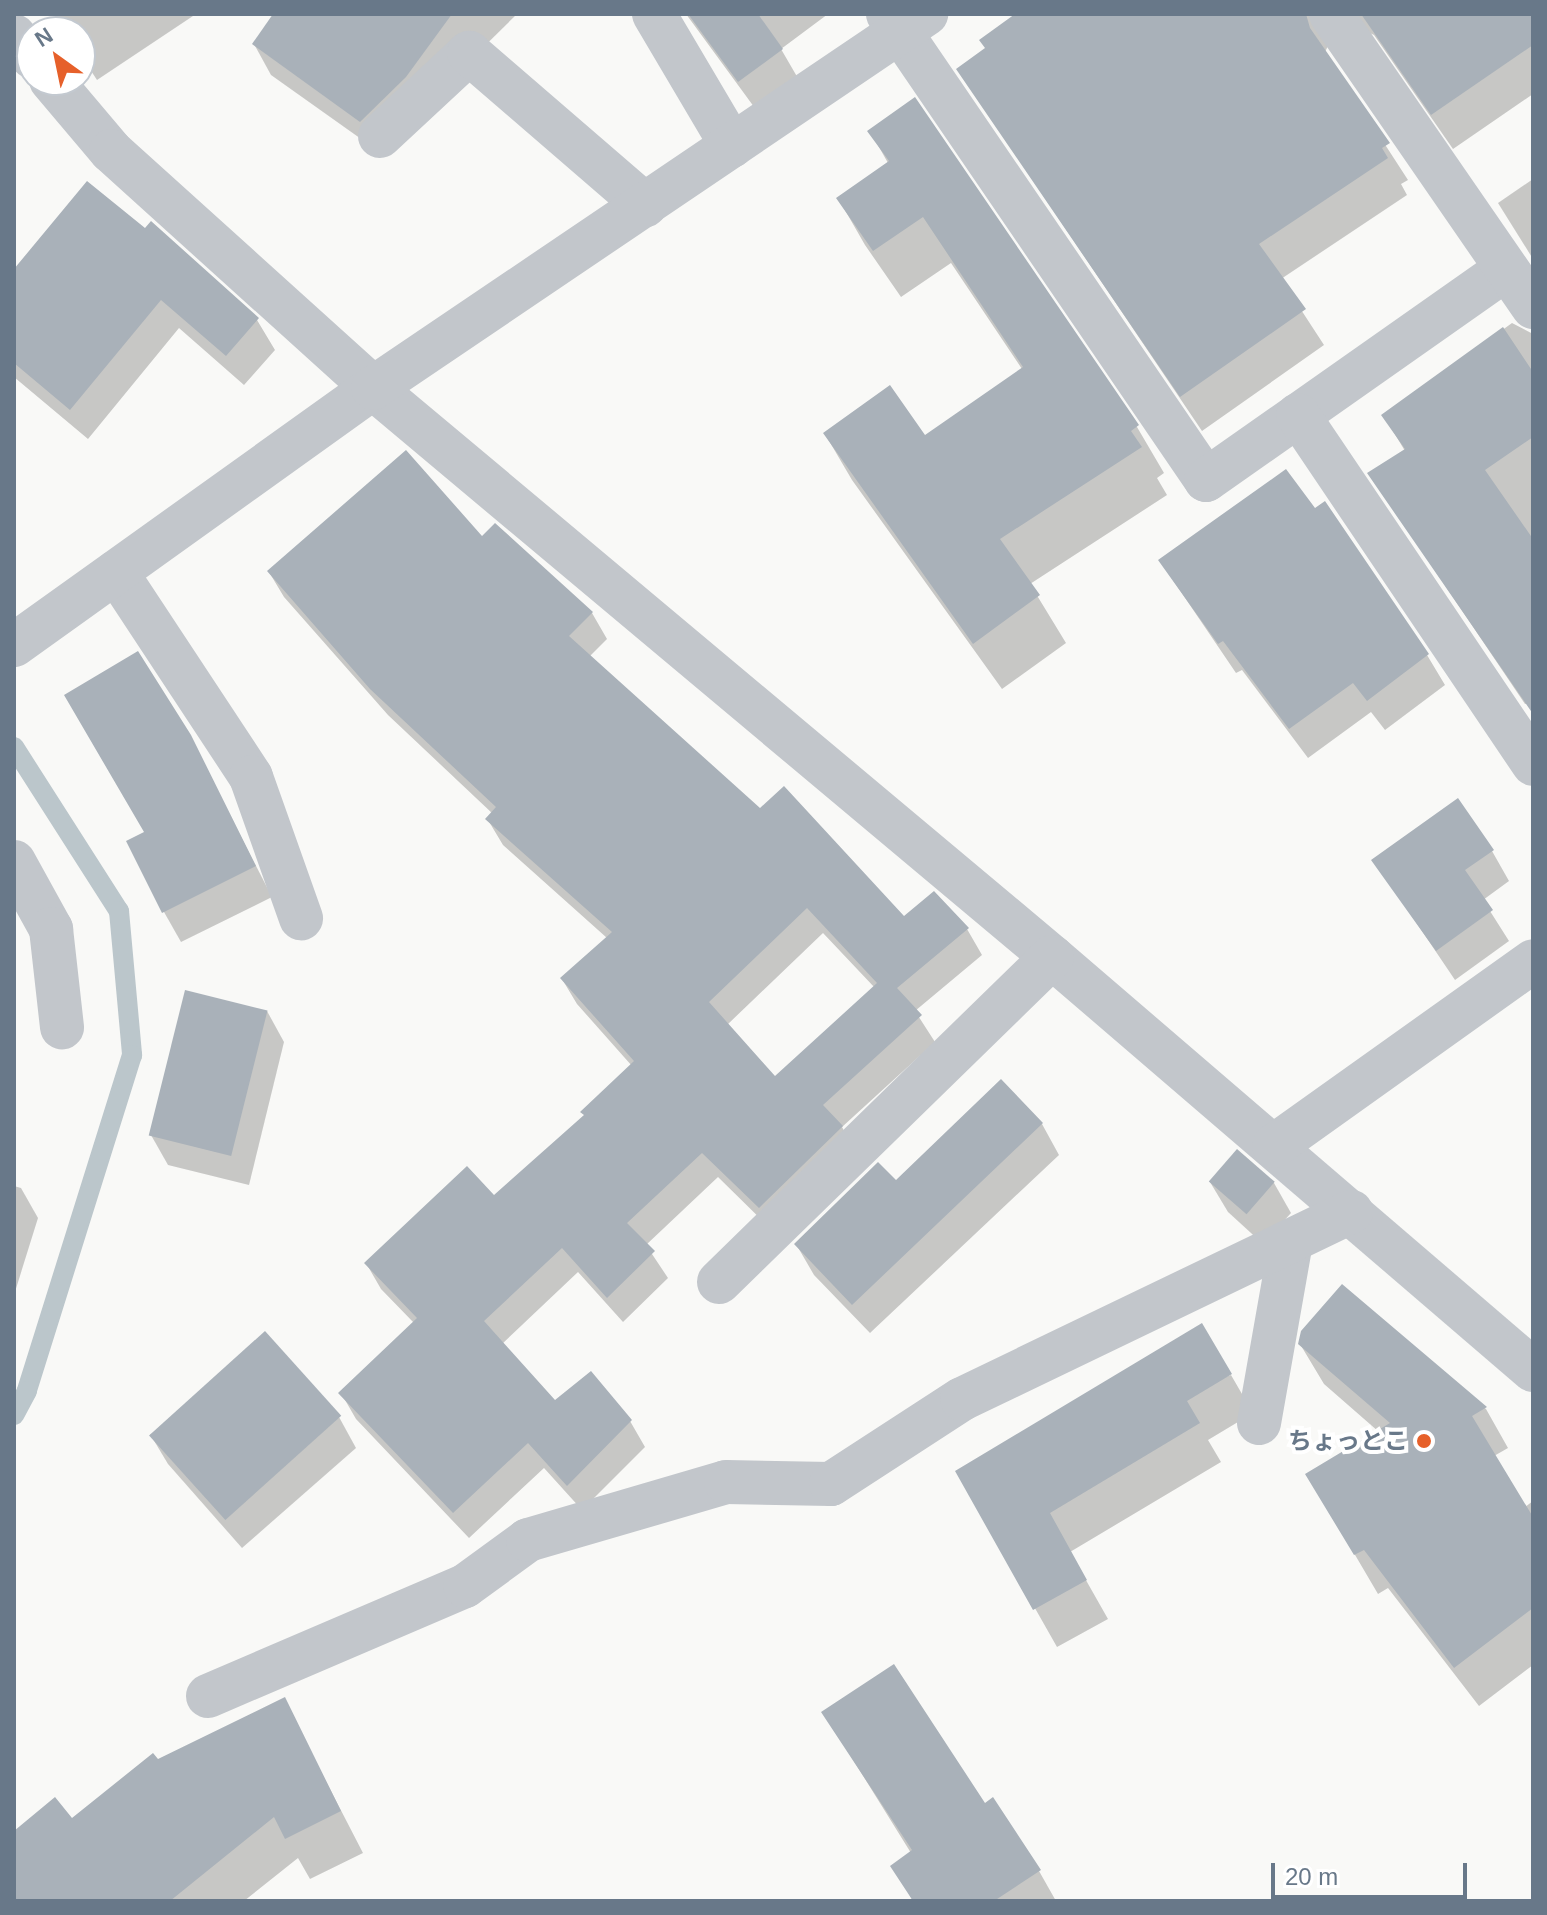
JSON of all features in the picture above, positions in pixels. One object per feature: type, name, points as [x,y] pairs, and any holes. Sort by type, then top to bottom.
[{"type":"street","points":[[654,14],[732,146]]},
{"type":"street","points":[[1331,14],[1533,307]]},
{"type":"street","points":[[18,642],[373,388],[732,146],[905,20],[1206,480],[1506,269]]},
{"type":"street","points":[[380,136],[469,53],[645,205]]},
{"type":"street","points":[[65,96],[111,151],[373,388],[1052,957],[1533,1370]]},
{"type":"street","points":[[1298,415],[1533,764]]},
{"type":"street","points":[[116,572],[251,777],[301,918]]},
{"type":"street","points":[[14,862],[51,929],[62,1027]]},
{"type":"street","points":[[719,1282],[1052,957]]},
{"type":"street","points":[[1274,1146],[1533,961]]},
{"type":"street","points":[[208,1696],[465,1586],[528,1540],[726,1482],[831,1484],[962,1399],[1351,1212]]},
{"type":"street","points":[[1259,1423],[1291,1241]]},
{"type":"building","points":[[273,14],[452,14],[406,77],[360,122],[252,44]]},
{"type":"building","points":[[688,14],[758,14],[783,49],[738,82]]},
{"type":"building","points":[[1015,14],[1306,14],[1310,28],[1390,143],[1382,148],[1388,158],[1259,244],[1306,309],[1180,397],[956,69],[985,48],[979,40]]},
{"type":"building","points":[[1361,14],[1533,14],[1533,45],[1431,115]]},
{"type":"building","points":[[915,97],[1139,425],[1131,431],[1142,447],[1000,539],[1040,595],[973,644],[823,433],[890,385],[925,435],[1023,367],[923,217],[873,251],[836,198],[889,161],[867,131]]},
{"type":"building","points":[[87,181],[145,228],[151,221],[259,318],[226,356],[161,300],[70,410],[14,363],[14,269]]},
{"type":"building","points":[[1503,327],[1533,372],[1533,437],[1485,470],[1533,539],[1533,714],[1367,473],[1405,449],[1381,415]]},
{"type":"building","points":[[406,450],[482,536],[495,523],[593,612],[569,636],[760,808],[784,786],[904,916],[934,891],[969,928],[897,988],[922,1015],[823,1105],[843,1126],[759,1208],[702,1153],[627,1223],[655,1251],[607,1298],[562,1248],[484,1321],[555,1400],[591,1371],[632,1420],[567,1486],[528,1443],[453,1513],[338,1393],[417,1318],[364,1263],[467,1166],[494,1195],[584,1115],[580,1112],[634,1061],[560,978],[612,932],[485,819],[496,807],[370,689],[267,571]],"holes":[[[807,908],[877,983],[775,1076],[709,1002]]]},
{"type":"building","points":[[1286,469],[1315,508],[1325,501],[1429,654],[1367,701],[1353,683],[1289,729],[1223,641],[1218,644],[1158,560]]},
{"type":"building","points":[[138,651],[191,735],[256,866],[162,913],[126,841],[144,832],[64,695]]},
{"type":"building","points":[[1458,798],[1494,850],[1465,870],[1493,910],[1436,951],[1371,860]]},
{"type":"building","points":[[185,990],[267,1011],[231,1156],[149,1136]]},
{"type":"building","points":[[1001,1079],[1043,1123],[852,1305],[794,1244],[878,1162],[896,1180]]},
{"type":"building","points":[[1237,1149],[1275,1182],[1247,1214],[1209,1181]]},
{"type":"building","points":[[1342,1284],[1487,1407],[1472,1416],[1533,1517],[1533,1608],[1454,1668],[1364,1550],[1354,1555],[1305,1474],[1390,1423],[1298,1344],[1301,1331]]},
{"type":"building","points":[[1202,1323],[1232,1374],[1187,1401],[1200,1423],[1050,1513],[1087,1580],[1033,1610],[955,1471]]},
{"type":"building","points":[[265,1331],[341,1416],[225,1520],[149,1435]]},
{"type":"building","points":[[894,1664],[985,1803],[993,1797],[1041,1870],[994,1901],[913,1901],[890,1866],[912,1850],[821,1712]]},
{"type":"building","points":[[285,1697],[341,1811],[285,1839],[274,1817],[170,1901],[14,1901],[14,1831],[55,1797],[72,1818],[153,1753],[158,1759]]},
{"type":"waterway","points":[[14,747],[119,911],[132,1055],[27,1391],[14,1415]]},
{"type":"place","name":"ちょっとこ","points":[[1424,1441]]}]
